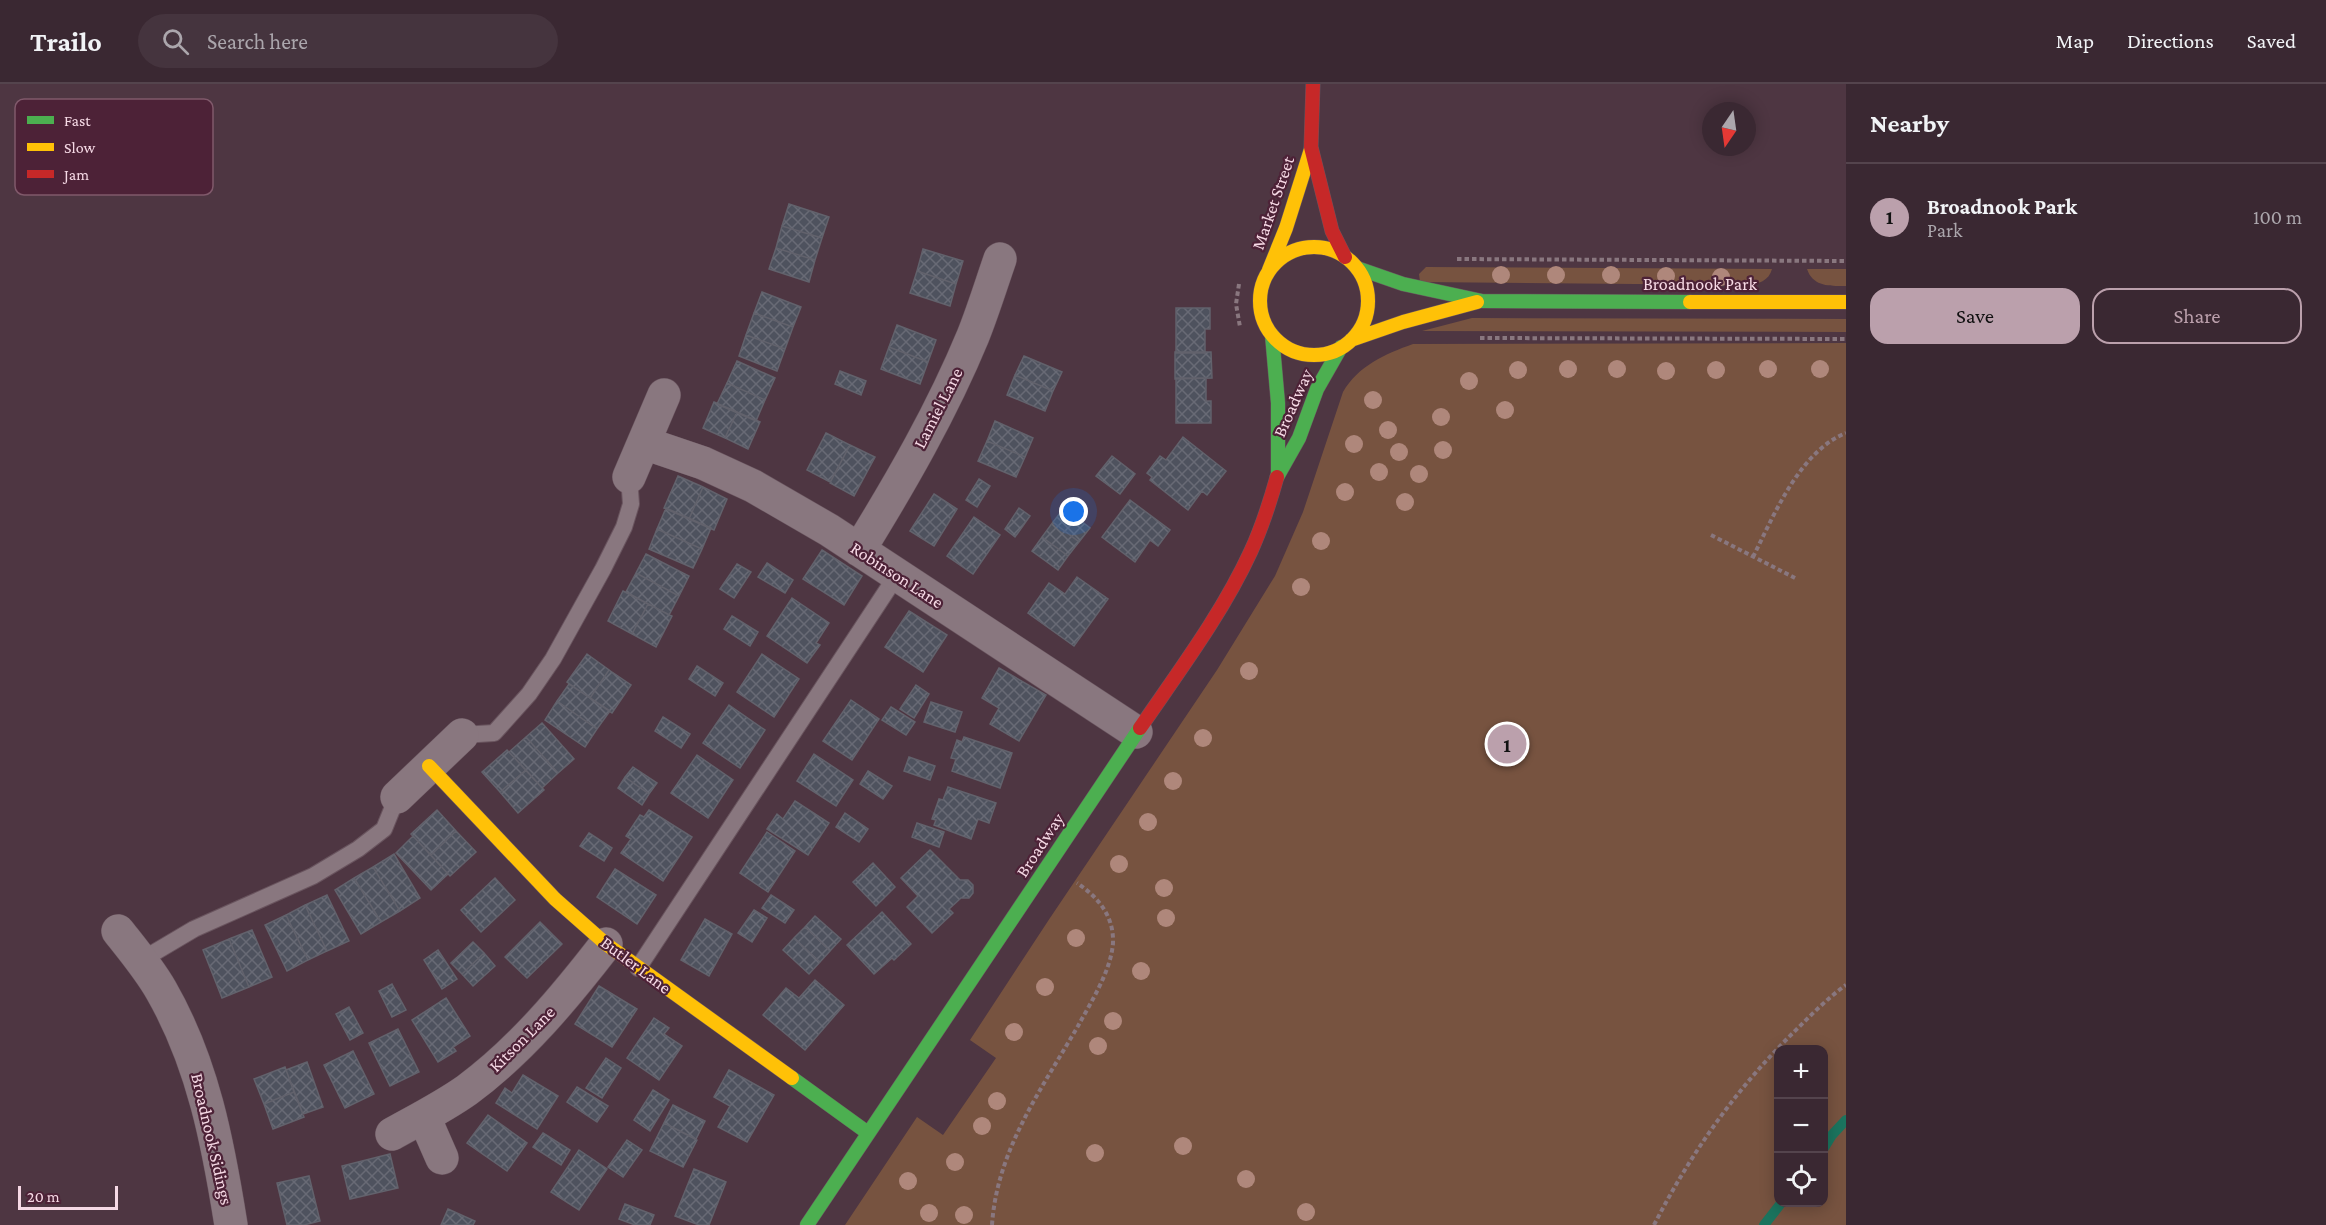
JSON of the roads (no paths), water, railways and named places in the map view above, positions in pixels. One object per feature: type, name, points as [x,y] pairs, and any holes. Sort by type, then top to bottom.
[{"type":"street","name":"Market Street","points":[[1268,271],[1286,228],[1311,147],[1313,84]]},
{"type":"street","name":"Market Street","points":[[1311,147],[1332,231],[1345,257]]},
{"type":"street","points":[[1318,247],[1332,250],[1345,257],[1357,268],[1365,283],[1368,299],[1365,316],[1346,343],[1317,354],[1300,353],[1285,346],[1272,335],[1263,320],[1260,304],[1262,287],[1268,271],[1290,252],[1303,248],[1318,247]]},
{"type":"street","name":"Lamiel Lane","points":[[859,550],[884,510],[946,394],[973,335],[1000,259]]},
{"type":"street","name":"Broadnook Park","points":[[1357,268],[1403,284],[1482,301],[1846,302]]},
{"type":"street","name":"Broadnook Park","points":[[1346,343],[1403,322],[1482,301]]},
{"type":"street","name":"Broadway","points":[[1272,335],[1278,403],[1278,473]]},
{"type":"street","name":"Broadway","points":[[807,1225],[1208,627],[1250,553],[1266,515],[1278,473],[1299,438],[1317,389],[1346,343]]},
{"type":"street","points":[[629,477],[664,395]]},
{"type":"street","name":"Robinson Lane","points":[[644,443],[703,463],[753,486],[859,550],[1136,732]]},
{"type":"street","points":[[397,797],[462,735]]},
{"type":"street","name":"Butler Lane","points":[[429,766],[548,891],[606,944],[868,1133]]},
{"type":"street","name":"Broadnook Sidings","points":[[118,931],[171,1009],[199,1075],[218,1149],[231,1225]]},
{"type":"street","name":"Kitson Lane","points":[[392,1134],[424,1117],[484,1076],[559,1002],[606,944]]},
{"type":"street","points":[[424,1117],[442,1158]]},
{"type":"lane","points":[[462,735],[494,733],[529,694],[553,659],[624,527],[631,504],[629,477]]},
{"type":"lane","points":[[638,968],[897,575]]},
{"type":"lane","points":[[140,961],[194,929],[313,876],[358,849],[384,829],[397,797]]},
{"type":"waterway","points":[[1828,1142],[1846,1120]]},
{"type":"waterway","points":[[1764,1225],[1778,1207]]},
{"type":"place","name":"Broadnook Park","points":[[1507,744]]}]
